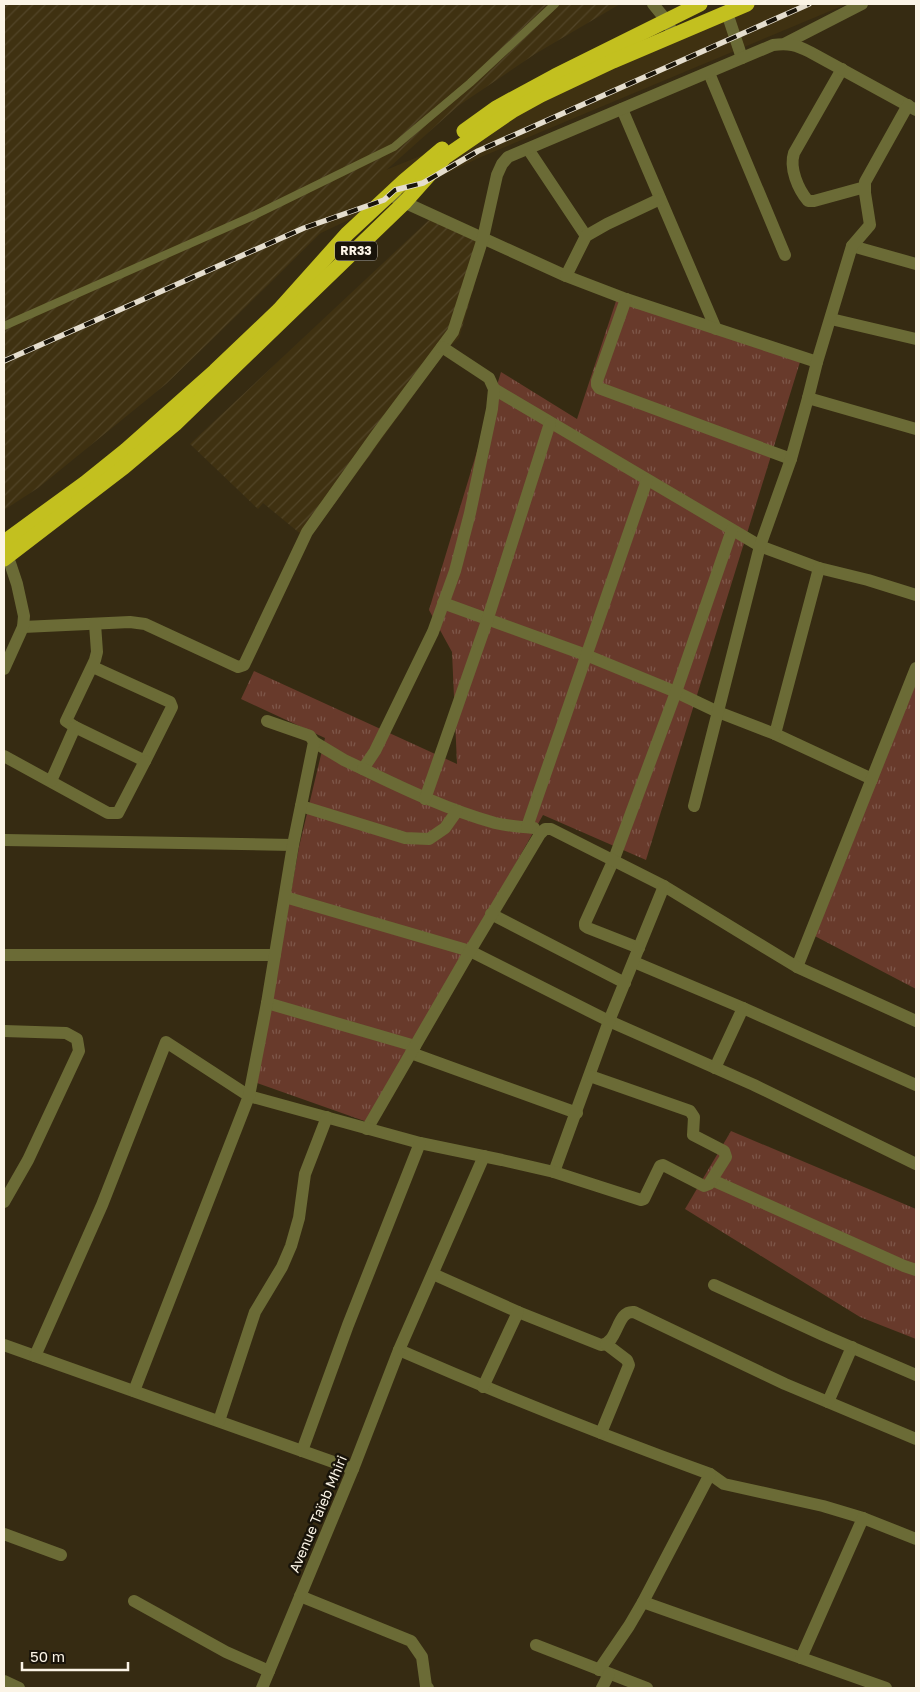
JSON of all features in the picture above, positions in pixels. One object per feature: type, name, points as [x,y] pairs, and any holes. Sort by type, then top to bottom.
[{"type":"highway","name":"RR33","points":[[4,542],[85,483],[126,450],[215,371],[280,310],[347,234],[468,128],[496,108],[594,56],[700,4]]},
{"type":"highway","name":"RR33","points":[[5,559],[117,473],[175,424],[405,202],[445,157],[512,111],[613,61],[747,4]]},
{"type":"street","points":[[653,4],[666,20],[674,35]]},
{"type":"street","points":[[23,627],[130,622],[145,624],[238,667],[243,666],[307,532],[453,332],[483,238],[497,175],[502,164],[508,158],[528,149],[773,45],[786,43],[862,4]]},
{"type":"street","points":[[727,12],[742,58]]},
{"type":"street","points":[[694,806],[760,546],[791,459],[816,362],[831,319],[852,246],[870,225],[865,182],[912,108],[799,46],[786,43]]},
{"type":"street","points":[[842,69],[794,153],[791,160],[792,169],[804,196],[808,200],[814,201],[865,187]]},
{"type":"street","points":[[709,73],[785,255]]},
{"type":"street","points":[[622,109],[716,329]]},
{"type":"street","points":[[528,149],[586,236]]},
{"type":"street","points":[[389,196],[566,276],[816,362]]},
{"type":"street","points":[[566,276],[586,236],[660,199]]},
{"type":"street","points":[[852,246],[916,264]]},
{"type":"street","points":[[626,298],[597,381],[599,388],[791,459]]},
{"type":"street","points":[[831,319],[916,339]]},
{"type":"street","points":[[363,768],[375,751],[433,632],[455,570],[470,513],[492,409],[494,389],[489,378],[442,347]]},
{"type":"street","points":[[494,389],[760,546],[820,568],[916,595]]},
{"type":"street","points":[[808,398],[916,429]]},
{"type":"street","points":[[425,799],[488,620],[550,423]]},
{"type":"street","points":[[527,827],[647,480]]},
{"type":"street","points":[[639,948],[585,926],[585,923],[614,860],[676,692],[732,530]]},
{"type":"street","points":[[4,669],[23,627],[24,616],[23,605],[10,563],[5,559]]},
{"type":"street","points":[[775,734],[820,568]]},
{"type":"street","points":[[443,603],[586,655],[676,692],[718,712],[775,734],[872,779]]},
{"type":"street","points":[[95,624],[97,652],[93,667],[66,720],[75,728],[145,761]]},
{"type":"street","points":[[4,756],[108,812],[118,813],[172,707],[170,702],[93,667]]},
{"type":"street","points":[[797,967],[916,668]]},
{"type":"street","points":[[267,722],[310,736],[314,742],[344,760],[425,799],[497,824],[551,829],[664,886],[797,967],[916,1021]]},
{"type":"street","points":[[51,781],[75,728]]},
{"type":"street","points":[[134,1391],[249,1096],[267,1003],[293,845],[314,742]]},
{"type":"street","points":[[301,806],[405,838],[428,839],[445,828],[457,810]]},
{"type":"street","points":[[367,1129],[491,914],[540,834],[545,829]]},
{"type":"street","points":[[4,840],[293,845]]},
{"type":"street","points":[[554,1172],[609,1021],[664,886]]},
{"type":"street","points":[[284,898],[470,950],[609,1021],[715,1068],[916,1164]]},
{"type":"street","points":[[491,914],[625,983]]},
{"type":"street","points":[[4,955],[275,955]]},
{"type":"street","points":[[634,962],[916,1085]]},
{"type":"street","points":[[267,1003],[413,1050],[577,1113]]},
{"type":"street","points":[[715,1068],[743,1008]]},
{"type":"street","points":[[4,1031],[66,1033],[77,1039],[79,1051],[28,1160],[4,1202]]},
{"type":"street","points":[[36,1356],[102,1205],[166,1042],[249,1096],[420,1143],[554,1172],[641,1200],[644,1199],[658,1167],[663,1165],[704,1186],[708,1185],[726,1157],[726,1154],[724,1151],[693,1135],[694,1117],[690,1111],[590,1076]]},
{"type":"street","points":[[219,1421],[255,1312],[282,1267],[291,1246],[298,1218],[305,1174],[327,1117]]},
{"type":"street","points":[[302,1451],[348,1325],[420,1143]]},
{"type":"street","name":"Avenue Taïeb Mhiri","points":[[262,1688],[353,1469],[399,1350],[484,1156]]},
{"type":"street","points":[[712,1180],[916,1270]]},
{"type":"street","points":[[432,1274],[518,1312],[601,1344],[606,1344],[627,1360],[629,1365],[601,1433]]},
{"type":"street","points":[[714,1285],[916,1375]]},
{"type":"street","points":[[483,1386],[518,1312]]},
{"type":"street","points":[[606,1344],[610,1341],[625,1314],[634,1312],[785,1384],[916,1439]]},
{"type":"street","points":[[4,1345],[353,1469]]},
{"type":"street","points":[[828,1402],[852,1347]]},
{"type":"street","points":[[399,1350],[483,1386],[710,1474],[724,1484],[823,1506],[863,1518],[916,1539]]},
{"type":"street","points":[[602,1688],[604,1672],[710,1474]]},
{"type":"street","points":[[800,1658],[863,1518]]},
{"type":"street","points":[[4,1534],[60,1555]]},
{"type":"street","points":[[300,1596],[411,1641],[422,1657],[426,1686],[428,1688]]},
{"type":"street","points":[[134,1601],[226,1652],[269,1671]]},
{"type":"street","points":[[643,1602],[886,1688]]},
{"type":"street","points":[[536,1645],[647,1688]]},
{"type":"street","points":[[4,1681],[19,1688]]},
{"type":"lane","points":[[4,326],[255,215],[394,147],[470,83],[555,4]]},
{"type":"shaded area","points":[[4,4],[620,4],[535,54],[458,106],[364,190],[166,384],[38,488],[4,510]]},
{"type":"shaded area","points":[[756,4],[847,4],[481,157],[298,244],[4,336],[297,206],[516,117],[561,92]]},
{"type":"shaded area","points":[[429,220],[487,242],[459,338],[448,348],[308,540],[263,503],[258,509],[190,444]]},
{"type":"green space","points":[[619,292],[800,362],[646,860],[543,815],[370,1123],[257,1083],[299,847],[325,738],[241,699],[254,671],[457,764],[452,652],[429,610],[501,372],[577,419]]},
{"type":"green space","points":[[916,682],[916,989],[809,933]]},
{"type":"green space","points":[[731,1131],[916,1209],[916,1339],[860,1317],[685,1209]]},
{"type":"railway","points":[[4,361],[304,228],[384,200],[395,190],[423,183],[478,151],[809,4]]}]
